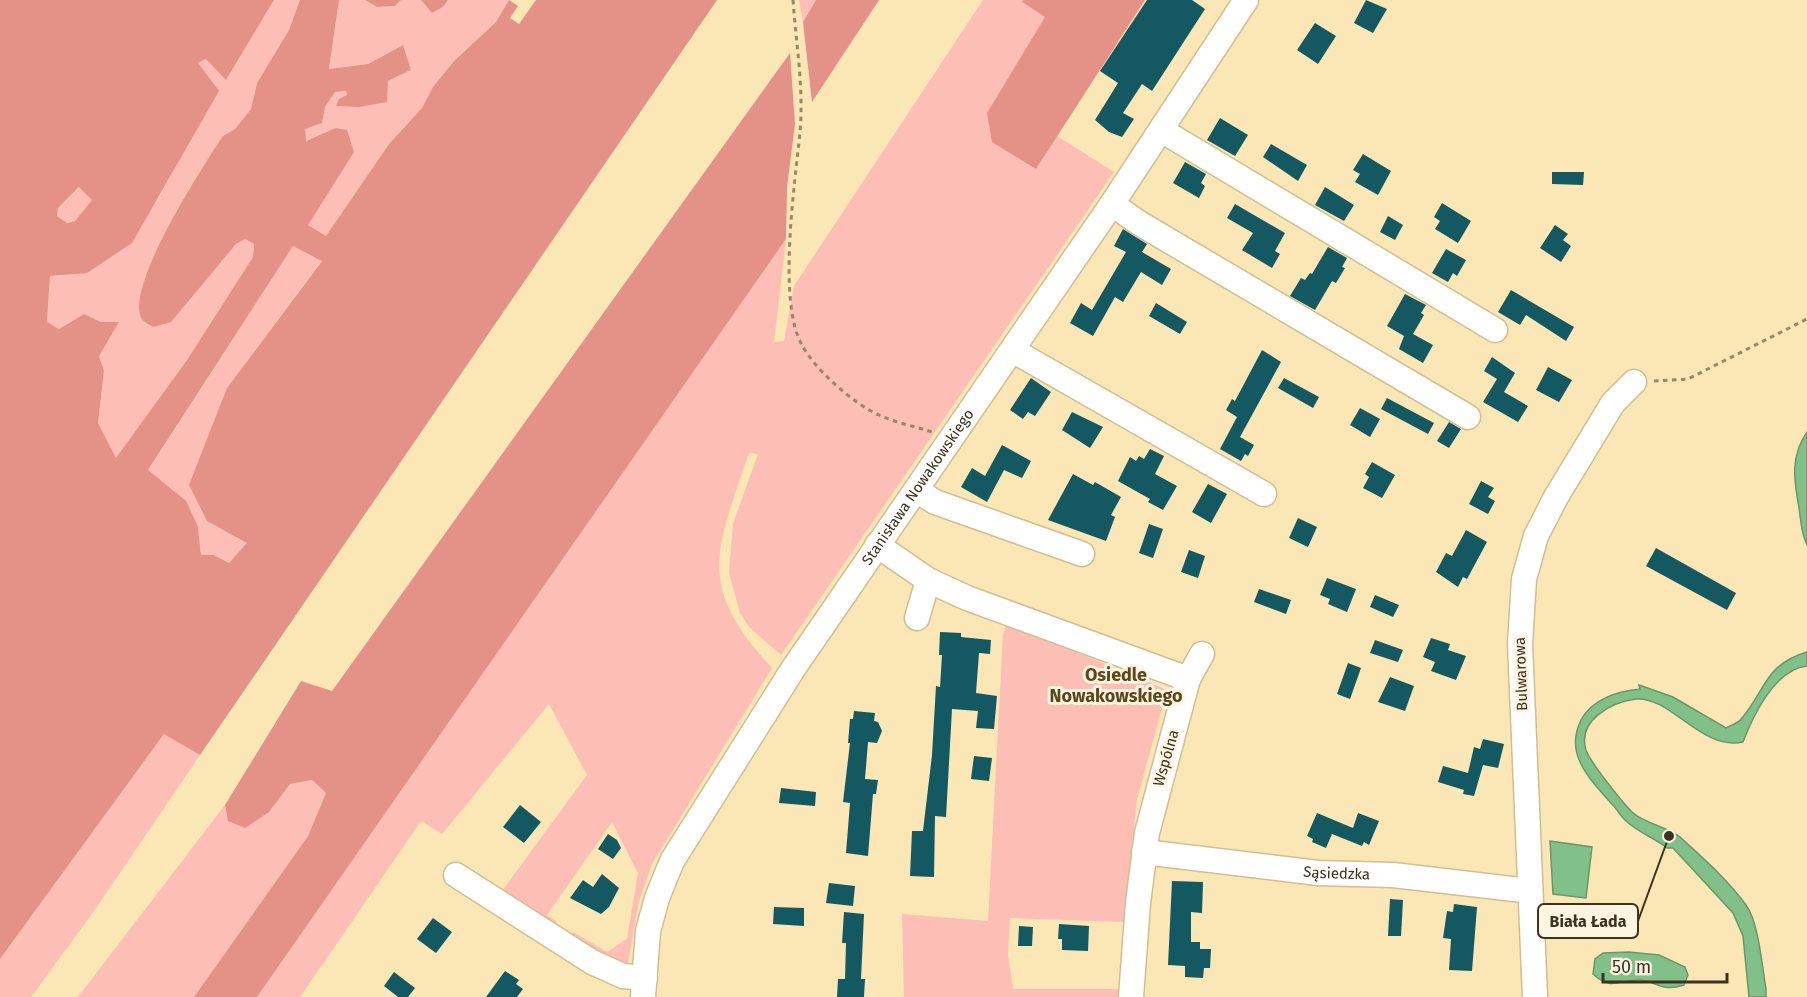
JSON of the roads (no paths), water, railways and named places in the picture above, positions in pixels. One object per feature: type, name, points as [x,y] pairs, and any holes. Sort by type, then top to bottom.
[{"type":"street","name":"Stanisława Nowakowskiego","points":[[644,988],[648,931],[657,898],[672,861],[780,688],[1112,204],[1246,0]]},
{"type":"street","points":[[1161,130],[1495,330]]},
{"type":"street","points":[[1112,204],[1139,223],[1468,417]]},
{"type":"street","points":[[1012,350],[1264,494]]},
{"type":"street","name":"Bulwarowa","points":[[1536,997],[1520,644],[1524,579],[1536,536],[1556,497],[1613,403],[1634,382]]},
{"type":"street","points":[[916,490],[935,502],[1082,554]]},
{"type":"street","points":[[878,545],[928,580],[984,605],[1188,679]]},
{"type":"street","points":[[917,618],[928,580]]},
{"type":"street","name":"Wspólna","points":[[1131,997],[1144,852],[1156,792],[1188,679],[1202,654]]},
{"type":"street","name":"Sąsiedzka","points":[[1144,852],[1318,873],[1393,874],[1530,891]]},
{"type":"street","points":[[456,875],[592,962],[644,988]]},
{"type":"place","name":"Biała Łada","points":[[1669,836]]},
{"type":"district","name":"Osiedle Nowakowskiego","points":[[1116,685]]}]
